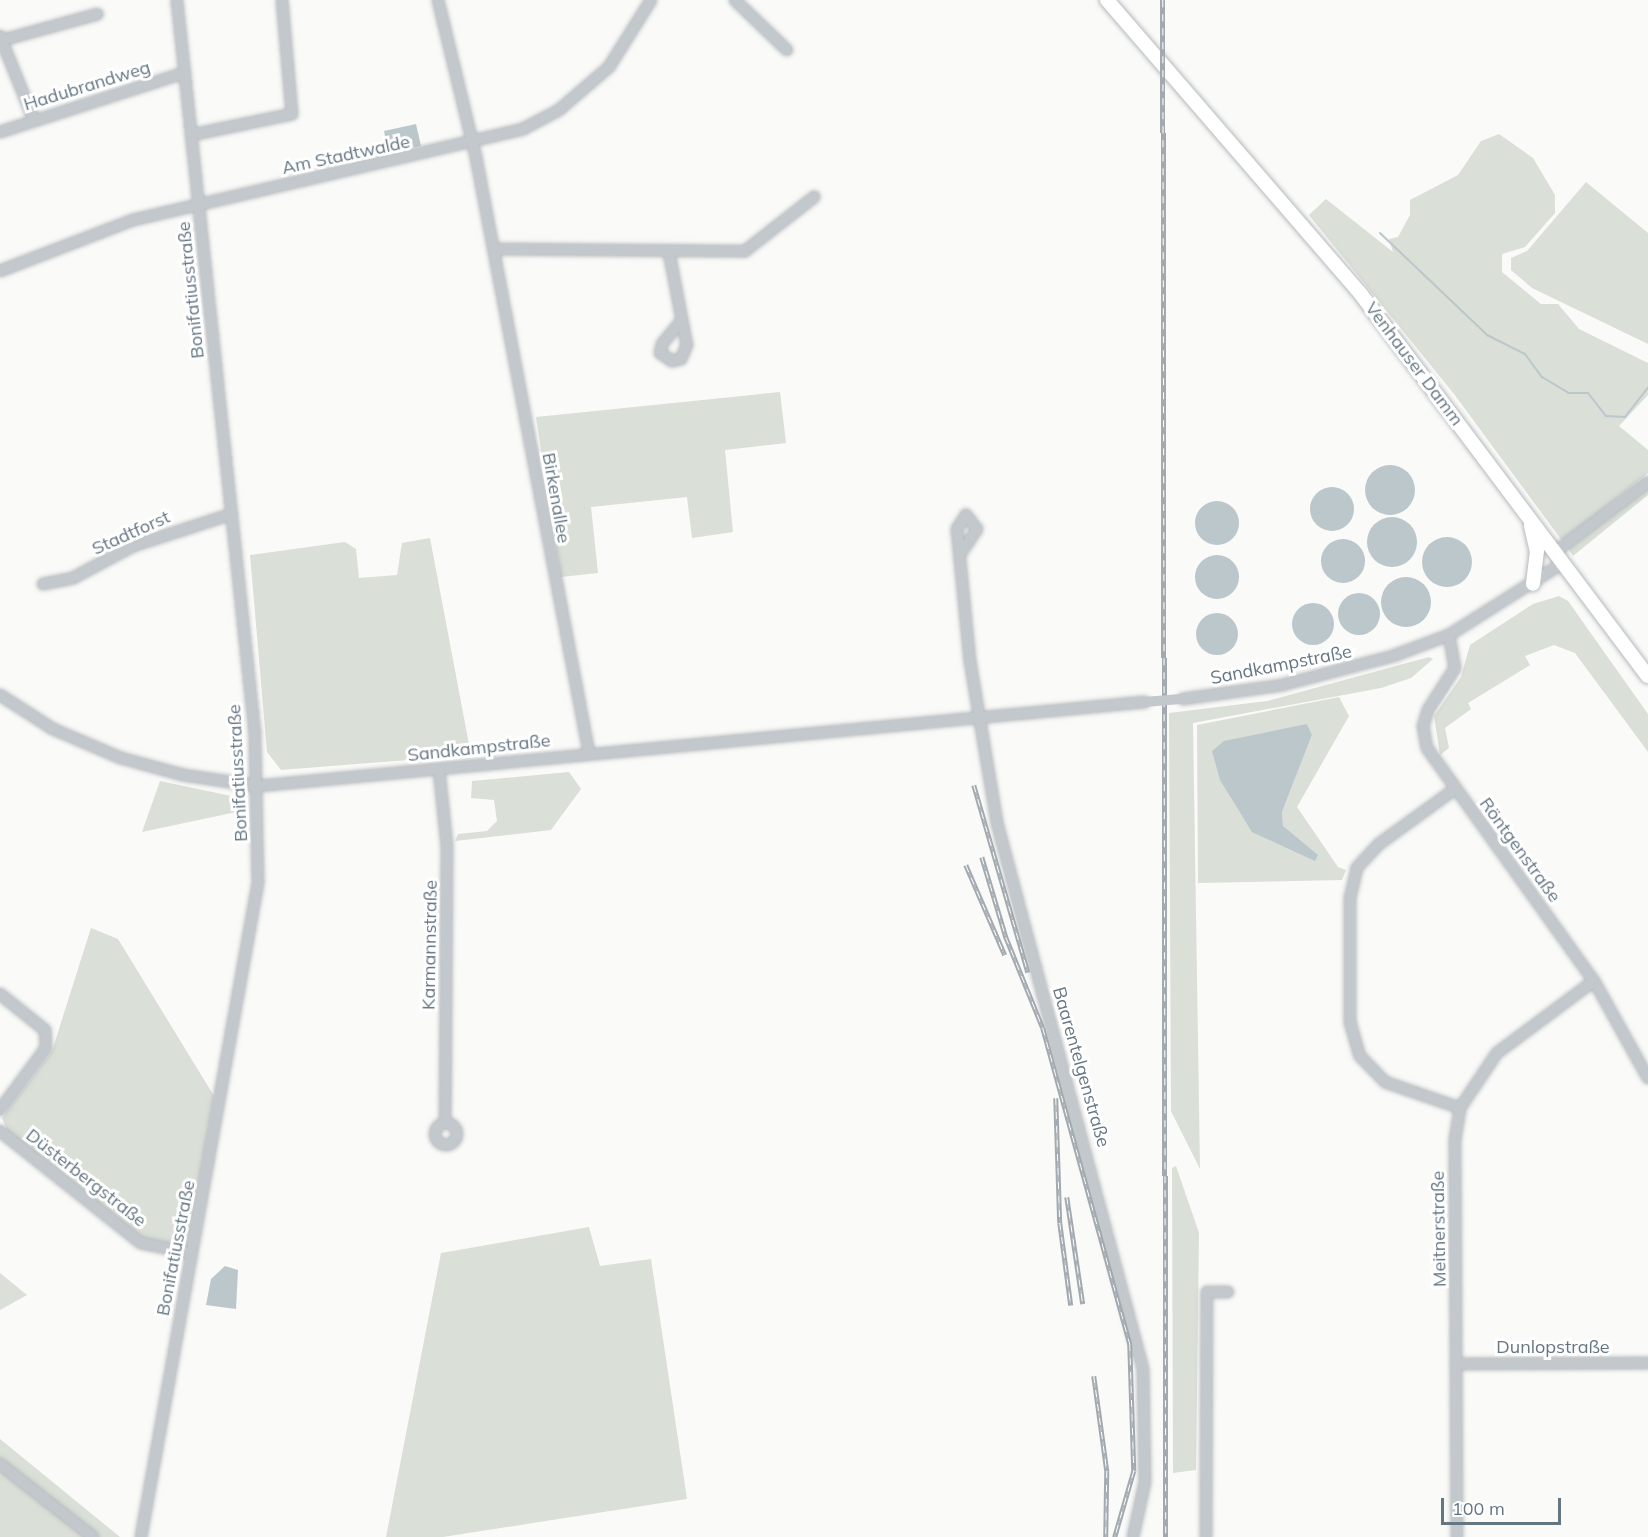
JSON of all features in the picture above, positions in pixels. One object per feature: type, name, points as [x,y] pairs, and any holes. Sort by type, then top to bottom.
[{"type":"main road","name":"Venhauser Damm","points":[[1107,0],[1360,293],[1648,676]]},
{"type":"main road","points":[[1515,498],[1536,539],[1533,584]]},
{"type":"street","name":"Bonifatiusstraße","points":[[141,1537],[190,1253],[252,937],[258,786],[232,514],[177,0]]},
{"type":"street","points":[[191,135],[292,114],[282,0]]},
{"type":"street","name":"Birkenallee","points":[[438,0],[473,144],[589,753]]},
{"type":"street","name":"Am Stadtwalde","points":[[0,271],[102,229],[473,144],[523,129],[578,96],[625,47],[651,0]]},
{"type":"street","points":[[735,0],[787,50]]},
{"type":"street","points":[[33,120],[1,38],[98,14]]},
{"type":"street","name":"Hadubrandweg","points":[[0,132],[184,73]]},
{"type":"street","points":[[494,249],[745,251],[814,197]]},
{"type":"street","points":[[669,252],[682,320]]},
{"type":"street","name":"Sandkampstraße","points":[[0,695],[53,729],[122,758],[183,775],[258,786],[589,753],[1183,699],[1335,674],[1449,635],[1533,584],[1559,558],[1648,482]]},
{"type":"street","name":"Stadtforst","points":[[43,584],[73,578],[133,546],[232,514]]},
{"type":"street","points":[[961,553],[980,719]]},
{"type":"street","name":"Röntgenstraße","points":[[1449,635],[1455,668],[1423,726],[1427,748],[1594,981],[1648,1077]]},
{"type":"street","name":"Baarentelgenstraße","points":[[980,719],[1013,886],[1134,1320],[1147,1425],[1145,1482],[1133,1537]]},
{"type":"street","name":"Karmannstraße","points":[[440,769],[447,847],[446,1122]]},
{"type":"street","points":[[1455,789],[1379,844],[1357,868],[1350,898],[1349,1000],[1351,1032],[1370,1070],[1397,1088],[1460,1108]]},
{"type":"street","name":"Meitnerstraße","points":[[1457,1537],[1458,1364],[1455,1140],[1460,1108],[1497,1053],[1594,981]]},
{"type":"street","points":[[0,994],[45,1030],[46,1048],[0,1110]]},
{"type":"street","name":"Düsterbergstraße","points":[[0,1131],[141,1243],[190,1253]]},
{"type":"street","points":[[1206,1537],[1207,1292],[1228,1292]]},
{"type":"street","name":"Dunlopstraße","points":[[1458,1364],[1648,1363]]},
{"type":"street","points":[[0,1464],[93,1537]]},
{"type":"shaded area","points":[[416,124],[421,146],[388,153],[384,131]]},
{"type":"shaded area","points":[[1499,134],[1533,158],[1555,195],[1555,213],[1525,247],[1502,254],[1502,272],[1541,304],[1558,304],[1579,329],[1648,363],[1648,395],[1619,426],[1648,450],[1648,473],[1563,542],[1454,394],[1309,215],[1326,199],[1393,252],[1389,239],[1398,237],[1410,215],[1410,200],[1458,175],[1481,141]]},
{"type":"shaded area","points":[[1586,182],[1648,233],[1648,344],[1532,288],[1511,270],[1511,258],[1527,251]]},
{"type":"shaded area","points":[[780,392],[786,443],[725,450],[733,532],[692,538],[687,497],[591,507],[598,573],[561,577],[536,417]]},
{"type":"shaded area","points":[[1385,465],[1395,465],[1408,472],[1415,485],[1415,495],[1408,508],[1395,515],[1385,515],[1376,511],[1369,504],[1365,495],[1365,485],[1369,476],[1376,469]]},
{"type":"shaded area","points":[[1648,484],[1648,495],[1573,556],[1567,547]]},
{"type":"shaded area","points":[[1332,487],[1347,494],[1354,509],[1347,524],[1332,531],[1317,524],[1310,509],[1317,494]]},
{"type":"shaded area","points":[[1217,501],[1232,508],[1239,523],[1232,538],[1217,545],[1202,538],[1195,523],[1202,508]]},
{"type":"shaded area","points":[[1387,517],[1397,517],[1410,524],[1417,537],[1417,547],[1410,560],[1397,567],[1387,567],[1378,563],[1371,556],[1367,547],[1367,537],[1371,528],[1378,521]]},
{"type":"shaded area","points":[[1442,537],[1452,537],[1465,544],[1472,557],[1472,567],[1465,580],[1452,587],[1442,587],[1433,583],[1426,576],[1422,567],[1422,557],[1426,548],[1433,541]]},
{"type":"shaded area","points":[[430,538],[471,755],[281,770],[267,752],[250,555],[345,542],[356,549],[359,578],[397,575],[402,543]]},
{"type":"shaded area","points":[[1343,539],[1358,546],[1365,561],[1358,576],[1343,583],[1328,576],[1321,561],[1328,546]]},
{"type":"shaded area","points":[[1217,555],[1232,562],[1239,577],[1232,592],[1217,599],[1202,592],[1195,577],[1202,562]]},
{"type":"shaded area","points":[[1401,577],[1411,577],[1424,584],[1431,597],[1431,607],[1424,620],[1411,627],[1401,627],[1392,623],[1385,616],[1381,607],[1381,597],[1385,588],[1392,581]]},
{"type":"shaded area","points":[[1359,593],[1374,599],[1380,614],[1374,629],[1359,635],[1344,629],[1338,614],[1344,599]]},
{"type":"shaded area","points":[[1559,596],[1568,601],[1648,714],[1648,752],[1575,653],[1554,645],[1525,656],[1530,665],[1468,703],[1471,709],[1445,728],[1449,748],[1440,755],[1434,716],[1461,677],[1470,645],[1533,604]]},
{"type":"shaded area","points":[[1313,603],[1328,609],[1334,624],[1328,639],[1313,645],[1298,639],[1292,624],[1298,609]]},
{"type":"shaded area","points":[[1217,613],[1232,619],[1238,634],[1232,649],[1217,655],[1202,649],[1196,634],[1202,619]]},
{"type":"shaded area","points":[[1429,657],[1433,659],[1411,678],[1381,688],[1193,723],[1200,1169],[1171,1111],[1169,713],[1267,701]]},
{"type":"shaded area","points":[[1339,697],[1349,716],[1297,807],[1338,867],[1346,870],[1342,880],[1198,883],[1197,725]],"holes":[[[1307,724],[1312,735],[1282,812],[1283,826],[1297,839],[1252,832]]]},
{"type":"shaded area","points":[[1307,724],[1312,735],[1282,812],[1283,826],[1318,855],[1315,861],[1252,832],[1220,780],[1212,751],[1224,741]]},
{"type":"shaded area","points":[[569,772],[581,789],[551,830],[455,841],[458,834],[487,831],[497,821],[494,800],[471,798],[472,781]]},
{"type":"shaded area","points":[[160,781],[236,797],[241,811],[142,832]]},
{"type":"shaded area","points":[[91,928],[118,939],[214,1096],[187,1249],[143,1240],[8,1133],[2,1118],[52,1051]]},
{"type":"shaded area","points":[[1176,1166],[1199,1233],[1196,1470],[1173,1473],[1172,1168]]},
{"type":"shaded area","points":[[589,1227],[600,1266],[651,1259],[687,1499],[443,1537],[386,1537],[441,1253]]},
{"type":"shaded area","points":[[225,1266],[238,1270],[236,1309],[206,1305],[211,1279]]},
{"type":"shaded area","points":[[0,1273],[27,1295],[0,1310]]},
{"type":"shaded area","points":[[0,1439],[120,1537],[0,1537]]},
{"type":"waterway","points":[[1380,233],[1487,335],[1525,354],[1542,377],[1569,393],[1588,393],[1606,416],[1625,417],[1648,388]]},
{"type":"railway","points":[[1163,0],[1166,1537]]},
{"type":"railway","points":[[974,785],[1028,972]]},
{"type":"railway","points":[[982,857],[1006,937],[1043,1028],[1130,1344],[1134,1471],[1115,1537]]},
{"type":"railway","points":[[966,865],[1005,955]]},
{"type":"railway","points":[[1056,1098],[1060,1223],[1071,1305]]},
{"type":"railway","points":[[1067,1197],[1083,1304]]},
{"type":"railway","points":[[1094,1376],[1107,1471],[1106,1537]]}]
